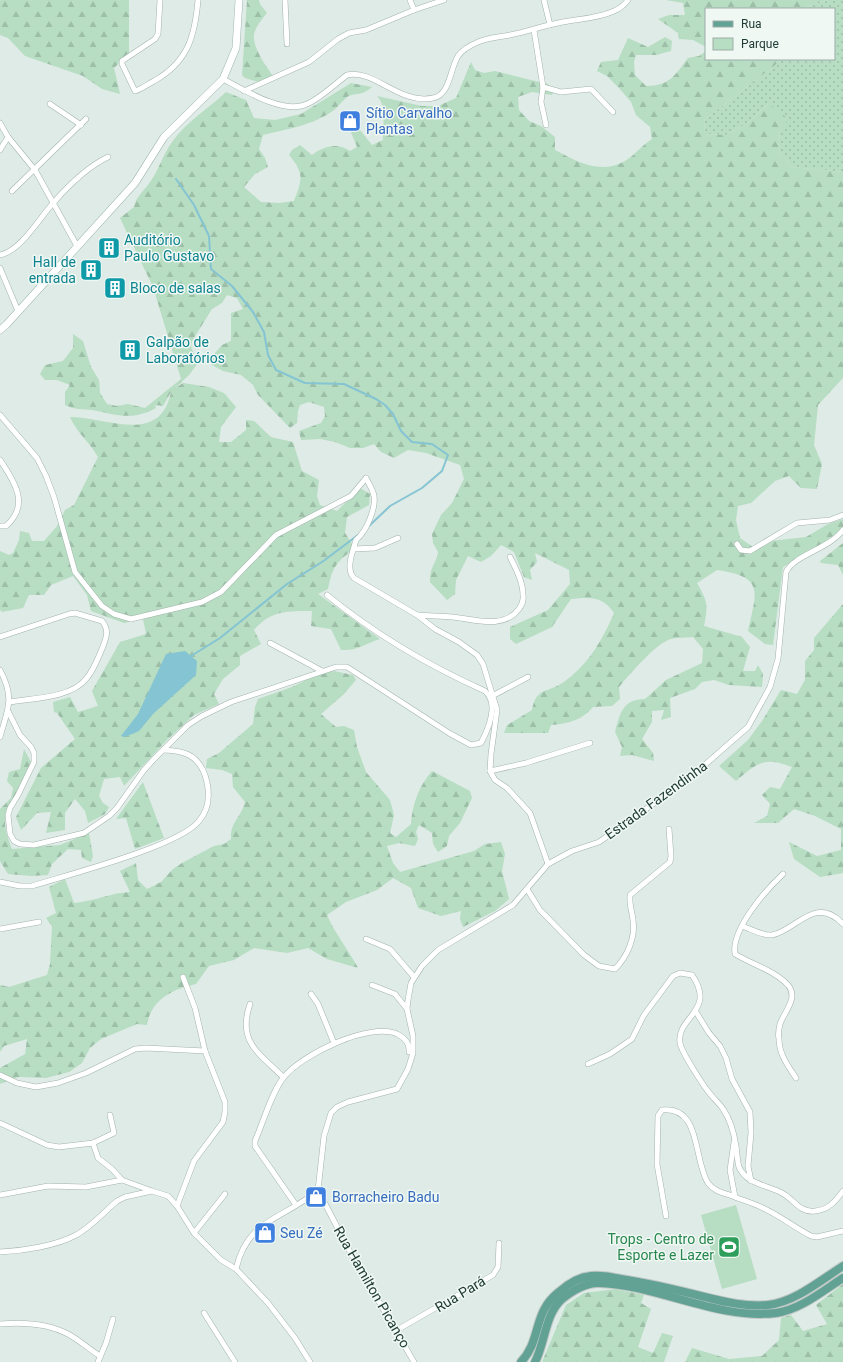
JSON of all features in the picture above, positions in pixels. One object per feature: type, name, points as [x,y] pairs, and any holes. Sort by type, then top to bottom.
[{"type":"main road","points":[[521,1362],[528,1354],[546,1302],[567,1285],[578,1279],[591,1276],[611,1277],[730,1303],[753,1306],[769,1305],[798,1294],[843,1266]]},
{"type":"main road","points":[[535,1362],[554,1310],[561,1299],[583,1286],[597,1283],[638,1288],[722,1309],[760,1313],[777,1313],[796,1306],[843,1278]]},
{"type":"street","points":[[160,0],[158,34],[155,39],[122,61],[135,91],[167,74],[184,55],[194,30],[198,0]]},
{"type":"street","points":[[0,330],[135,183],[164,136],[223,79],[236,48],[239,0]]},
{"type":"street","points":[[285,0],[287,44]]},
{"type":"street","points":[[410,0],[414,10]]},
{"type":"street","points":[[244,91],[309,62],[338,39],[349,33],[366,30],[414,10],[444,0]]},
{"type":"street","points":[[544,0],[550,25]]},
{"type":"street","points":[[223,79],[258,99],[293,107],[308,104],[347,75],[355,73],[364,75],[395,92],[419,99],[435,98],[441,95],[446,88],[451,69],[459,54],[478,41],[606,14],[616,11],[628,0]]},
{"type":"street","points":[[534,30],[543,87],[541,102],[546,125]]},
{"type":"street","points":[[543,87],[561,92],[591,89],[613,112]]},
{"type":"street","points":[[50,104],[81,125]]},
{"type":"street","points":[[12,191],[86,119]]},
{"type":"street","points":[[0,122],[8,137],[35,170],[54,201],[77,246]]},
{"type":"street","points":[[0,150],[8,137]]},
{"type":"street","points":[[0,255],[12,250],[54,201],[93,165],[108,157]]},
{"type":"street","points":[[0,268],[18,311]]},
{"type":"street","points":[[0,415],[37,458],[46,476],[54,496],[75,572],[102,606],[114,614],[131,619],[202,602],[221,592],[276,535],[350,496],[366,478],[374,497],[373,508],[362,535],[356,540],[349,568],[350,575],[417,615],[435,629],[465,646],[477,655],[483,664],[494,695],[497,710],[490,771],[495,780],[508,788],[530,813],[548,864]]},
{"type":"street","points":[[0,460],[16,489],[19,501],[18,511],[14,519],[6,526],[0,526]]},
{"type":"street","points":[[737,544],[741,550],[750,551],[797,523],[830,520],[843,514]]},
{"type":"street","name":"Estrada Fazendinha","points":[[404,1080],[412,1053],[412,1036],[407,1009],[411,983],[414,977],[438,950],[512,905],[548,864],[572,851],[599,842],[651,807],[691,777],[748,727],[770,687],[778,658],[786,572],[789,565],[824,547],[843,530]]},
{"type":"street","points":[[354,549],[375,548],[398,538]]},
{"type":"street","points":[[417,615],[480,622],[508,619],[515,614],[522,604],[524,596],[521,583],[510,558]]},
{"type":"street","points":[[8,711],[17,731],[31,747],[34,753],[32,770],[10,808],[8,815],[10,834],[14,841],[20,844],[34,845],[84,833],[93,828],[117,808],[144,770],[188,725],[202,716],[231,702],[336,667],[347,667],[449,733],[471,745],[481,743],[493,708],[489,695],[485,691],[440,671],[395,644],[359,621],[327,595]]},
{"type":"street","points":[[0,637],[62,615],[75,613],[102,621],[107,629],[107,636],[94,668],[86,680],[77,687],[66,693],[10,702]]},
{"type":"street","points":[[270,643],[322,671]]},
{"type":"street","points":[[0,670],[7,686],[10,702],[0,738]]},
{"type":"street","points":[[494,695],[528,677]]},
{"type":"street","points":[[490,771],[526,763],[590,743]]},
{"type":"street","points":[[0,882],[20,886],[32,886],[112,861],[165,842],[193,827],[200,821],[207,808],[209,795],[205,775],[200,765],[190,754],[182,751],[164,750]]},
{"type":"street","points":[[527,889],[540,910],[584,955],[598,966],[615,969],[620,964],[634,936],[629,902],[630,895],[670,862],[669,829]]},
{"type":"street","points":[[783,874],[766,890],[751,910],[735,942],[735,954],[777,976],[791,990],[792,997],[790,1005],[780,1024],[779,1038],[780,1051],[796,1078]]},
{"type":"street","points":[[742,926],[771,935],[780,932],[806,916],[817,912],[831,915],[843,924]]},
{"type":"street","points":[[0,929],[40,922]]},
{"type":"street","points":[[366,939],[390,949],[414,977]]},
{"type":"street","points":[[588,1064],[610,1054],[632,1039],[644,1015],[673,976],[680,973],[692,975],[700,992],[696,1012],[685,1024],[680,1035],[680,1043],[701,1080],[722,1107],[734,1137],[739,1167],[751,1181],[782,1193],[799,1208],[806,1211],[824,1210],[833,1204],[843,1192]]},
{"type":"street","points":[[177,1206],[194,1161],[223,1122],[226,1112],[224,1102],[206,1051],[195,1008],[184,977]]},
{"type":"street","points":[[372,985],[395,994],[407,1009]]},
{"type":"street","points":[[311,994],[318,1004],[334,1043]]},
{"type":"street","points":[[250,1004],[246,1025],[246,1035],[249,1042],[283,1077]]},
{"type":"street","points":[[696,1012],[709,1033],[720,1046],[726,1058],[732,1079],[750,1112],[751,1133],[748,1166],[751,1181]]},
{"type":"street","points":[[236,1269],[240,1252],[254,1232],[296,1205],[318,1190],[324,1136],[331,1114],[337,1107],[348,1102],[397,1089],[404,1080],[410,1050],[405,1039],[396,1033],[360,1033],[334,1043],[293,1068],[283,1077],[255,1141],[255,1146],[296,1205]]},
{"type":"street","points":[[0,1075],[18,1083],[36,1087],[58,1083],[102,1066],[135,1049],[146,1048],[206,1051]]},
{"type":"street","points":[[666,1216],[657,1164],[658,1116],[662,1110],[678,1111],[684,1115],[690,1124],[708,1183],[718,1192],[763,1208],[811,1236],[817,1237],[843,1231]]},
{"type":"street","points":[[0,1123],[47,1145],[59,1147],[94,1143],[114,1134],[110,1115]]},
{"type":"street","points":[[734,1137],[730,1170],[735,1197]]},
{"type":"street","points":[[94,1143],[98,1158],[112,1169],[122,1180],[168,1196],[177,1206],[194,1233],[221,1260],[236,1269],[268,1303],[295,1338],[310,1362]]},
{"type":"street","points":[[0,1194],[48,1186],[86,1187],[122,1180]]},
{"type":"street","name":"Rua Hamilton Picanço","points":[[318,1190],[349,1250],[397,1330],[414,1362]]},
{"type":"street","points":[[0,1252],[31,1248],[76,1235],[117,1201],[125,1197],[152,1191]]},
{"type":"street","points":[[194,1233],[225,1194]]},
{"type":"street","name":"Rua Pará","points":[[397,1330],[493,1275],[498,1267],[499,1243]]},
{"type":"street","points":[[204,1313],[235,1362]]},
{"type":"street","points":[[98,1362],[106,1343],[113,1319]]},
{"type":"street","points":[[0,1324],[14,1323],[40,1325],[61,1331],[70,1335],[100,1356]]},
{"type":"green space","points":[[0,0],[129,0],[129,54],[114,68],[120,94],[102,89],[83,76],[25,56],[8,38],[0,35]]},
{"type":"green space","points":[[247,0],[259,0],[260,4],[267,13],[256,28],[254,39],[255,45],[261,57],[274,77],[262,83],[245,78],[242,75]]},
{"type":"green space","points":[[666,0],[828,0],[806,8],[705,8],[705,46],[693,40],[679,39],[678,33],[658,19],[669,15],[685,15],[683,3]]},
{"type":"green space","points":[[828,0],[843,0],[843,172],[792,167],[778,150],[780,133],[769,103],[748,123],[726,135],[705,134],[704,120],[782,60],[835,60],[835,8],[806,7]]},
{"type":"green space","points":[[665,37],[672,41],[671,51],[656,55],[636,55],[634,62],[635,75],[646,86],[666,82],[675,74],[688,58],[699,56],[705,52],[705,60],[782,60],[704,120],[705,134],[726,135],[748,123],[769,103],[788,119],[780,133],[778,150],[792,167],[843,172],[843,378],[818,405],[814,445],[822,464],[817,489],[801,488],[789,476],[775,481],[751,503],[738,506],[736,520],[740,538],[756,549],[771,541],[806,537],[828,524],[843,519],[843,528],[817,548],[783,567],[773,645],[765,644],[748,631],[755,596],[754,588],[744,577],[717,570],[697,583],[706,604],[704,626],[742,637],[750,647],[743,671],[755,671],[758,665],[763,674],[762,687],[729,685],[714,680],[702,682],[695,689],[670,698],[671,717],[661,720],[664,710],[652,711],[652,722],[642,739],[653,753],[654,761],[632,755],[620,756],[622,747],[615,732],[621,713],[627,704],[632,701],[645,699],[666,680],[702,663],[703,649],[693,637],[674,638],[665,641],[658,646],[636,667],[619,687],[620,699],[612,706],[593,707],[579,718],[563,724],[551,725],[548,733],[504,733],[507,725],[532,710],[536,697],[564,682],[591,656],[600,642],[614,613],[605,603],[596,599],[571,599],[552,627],[516,644],[510,639],[510,627],[548,610],[570,584],[569,570],[535,553],[537,562],[530,570],[532,580],[524,577],[514,552],[501,545],[491,556],[481,562],[468,556],[456,580],[455,594],[447,600],[430,582],[432,568],[438,552],[433,543],[432,534],[441,515],[452,503],[464,479],[460,465],[426,453],[408,450],[394,458],[381,452],[374,444],[363,448],[350,448],[335,442],[320,439],[301,440],[299,431],[321,423],[325,416],[324,407],[309,402],[300,405],[297,423],[290,428],[258,395],[253,385],[241,375],[223,371],[212,365],[210,359],[222,345],[231,341],[231,313],[243,309],[237,298],[227,295],[222,303],[212,309],[192,341],[191,347],[198,363],[189,375],[175,388],[183,383],[209,387],[224,393],[236,407],[221,427],[219,442],[231,442],[246,430],[246,420],[254,421],[271,437],[293,442],[302,471],[319,480],[317,496],[320,505],[337,511],[360,488],[370,494],[369,505],[347,517],[345,533],[355,548],[343,557],[336,565],[328,589],[318,594],[380,639],[357,648],[341,650],[331,629],[311,626],[312,611],[295,611],[273,615],[260,623],[254,630],[261,644],[240,656],[240,665],[223,679],[214,694],[219,704],[194,715],[167,740],[124,786],[120,777],[104,779],[99,796],[103,803],[109,807],[105,814],[88,823],[85,811],[75,799],[65,813],[65,830],[46,833],[51,812],[37,813],[21,830],[16,817],[41,768],[75,739],[57,713],[54,712],[53,702],[70,697],[78,712],[98,706],[92,691],[120,642],[146,634],[143,619],[124,623],[91,611],[87,595],[73,576],[51,585],[44,595],[29,595],[23,608],[2,612],[0,610],[0,551],[9,555],[13,553],[19,540],[20,531],[29,533],[32,541],[44,541],[57,526],[65,510],[74,505],[98,457],[76,429],[70,417],[130,425],[144,424],[156,419],[165,409],[171,392],[163,406],[155,405],[156,408],[132,416],[75,409],[65,405],[65,392],[70,385],[57,380],[45,380],[40,374],[45,365],[63,361],[73,348],[73,334],[83,341],[91,367],[99,380],[100,393],[107,404],[117,406],[128,404],[145,408],[181,379],[153,287],[120,218],[134,207],[138,197],[148,185],[169,147],[178,135],[191,121],[226,92],[246,100],[254,118],[275,120],[301,114],[351,83],[372,87],[365,92],[347,97],[334,110],[309,123],[263,135],[259,149],[265,158],[268,167],[255,174],[244,187],[261,202],[279,203],[294,201],[299,188],[300,172],[289,155],[292,150],[300,145],[312,155],[321,149],[331,146],[345,148],[350,151],[357,147],[348,125],[356,125],[372,145],[383,140],[384,116],[382,106],[377,96],[422,106],[438,106],[456,98],[471,62],[475,70],[484,73],[495,71],[548,84],[555,90],[552,95],[532,92],[518,97],[519,110],[529,121],[541,126],[555,137],[555,150],[572,159],[589,165],[607,167],[625,161],[652,139],[650,127],[636,115],[631,102],[607,76],[597,71],[601,62],[618,60],[628,38],[648,47]]},
{"type":"green space","points":[[843,543],[843,575],[838,565],[821,563],[820,561]]},
{"type":"green space","points":[[843,604],[843,873],[820,877],[794,859],[789,842],[817,856],[841,850],[841,829],[815,816],[794,809],[778,823],[754,823],[767,816],[770,804],[762,795],[770,787],[780,789],[792,767],[774,762],[761,763],[736,781],[719,766],[748,740],[762,721],[781,690],[797,694],[805,680],[805,661],[814,650],[814,638]]},
{"type":"green space","points":[[334,671],[353,675],[356,680],[343,695],[321,714],[336,727],[344,726],[354,730],[357,747],[366,772],[390,800],[394,815],[390,833],[396,837],[411,824],[417,796],[423,783],[432,771],[470,791],[472,798],[460,823],[449,836],[447,846],[438,852],[433,844],[432,833],[419,825],[416,832],[418,839],[415,846],[399,843],[387,846],[393,863],[400,872],[474,851],[485,844],[501,842],[505,854],[502,871],[509,899],[495,911],[463,927],[460,919],[461,911],[441,916],[418,908],[411,888],[393,878],[377,890],[346,902],[327,915],[358,968],[327,959],[308,948],[287,953],[254,948],[234,960],[209,966],[196,984],[179,989],[158,1002],[149,1016],[147,1025],[137,1024],[101,1039],[90,1048],[82,1063],[69,1072],[46,1078],[18,1077],[0,1084],[0,1068],[25,1054],[27,1039],[4,1046],[0,1052],[0,985],[9,987],[47,975],[50,964],[52,926],[46,918],[56,913],[49,887],[65,879],[74,903],[130,892],[120,871],[136,863],[138,880],[147,889],[161,882],[173,869],[182,863],[214,846],[224,844],[231,839],[232,828],[245,802],[233,787],[232,774],[222,770],[206,768],[207,759],[219,753],[253,724],[255,707],[258,699],[292,687],[316,675]]},
{"type":"green space","points":[[24,749],[31,762],[5,817],[6,830],[12,849],[60,845],[89,833],[93,856],[91,862],[82,858],[81,850],[68,849],[52,864],[48,875],[31,876],[8,874],[0,861],[0,809],[11,798],[13,788],[7,781],[9,772],[20,769]]},
{"type":"green space","points":[[143,782],[164,838],[135,849],[126,818],[116,819]]},
{"type":"green space","name":"Trops - Centro de Esporte e Lazer","points":[[736,1205],[757,1279],[722,1289],[701,1215]]},
{"type":"green space","points":[[843,1284],[843,1362],[685,1362],[692,1348],[729,1359],[762,1356],[779,1340],[781,1318],[791,1315],[803,1331],[827,1324],[816,1305]]},
{"type":"green space","points":[[616,1289],[644,1295],[641,1303],[651,1309],[638,1347],[653,1353],[662,1333],[673,1336],[664,1362],[542,1362],[566,1305],[584,1293]]},
{"type":"water","points":[[185,651],[197,661],[196,675],[153,714],[139,731],[125,737],[121,736],[138,714],[166,654]]},
{"type":"waterway","points":[[176,179],[194,205],[209,236],[211,269],[232,286],[253,312],[264,332],[268,355],[276,370],[305,383],[344,384],[376,399],[385,405],[393,414],[401,431],[412,442],[432,444],[448,455],[442,471],[422,488],[390,506],[369,526]]},
{"type":"waterway","points":[[191,656],[220,638],[287,584],[322,562],[358,535]]},
{"type":"place","name":"Sítio Carvalho Plantas","points":[[350,121]]},
{"type":"place","name":"Auditório Paulo Gustavo","points":[[109,248]]},
{"type":"place","name":"Hall de entrada","points":[[91,270]]},
{"type":"place","name":"Bloco de salas","points":[[115,288]]},
{"type":"place","name":"Galpão de Laboratórios","points":[[130,350]]},
{"type":"place","name":"Borracheiro Badu","points":[[316,1197]]},
{"type":"place","name":"Seu Zé","points":[[265,1233]]},
{"type":"place","name":"Trops - Centro de Esporte e Lazer","points":[[729,1247]]}]
